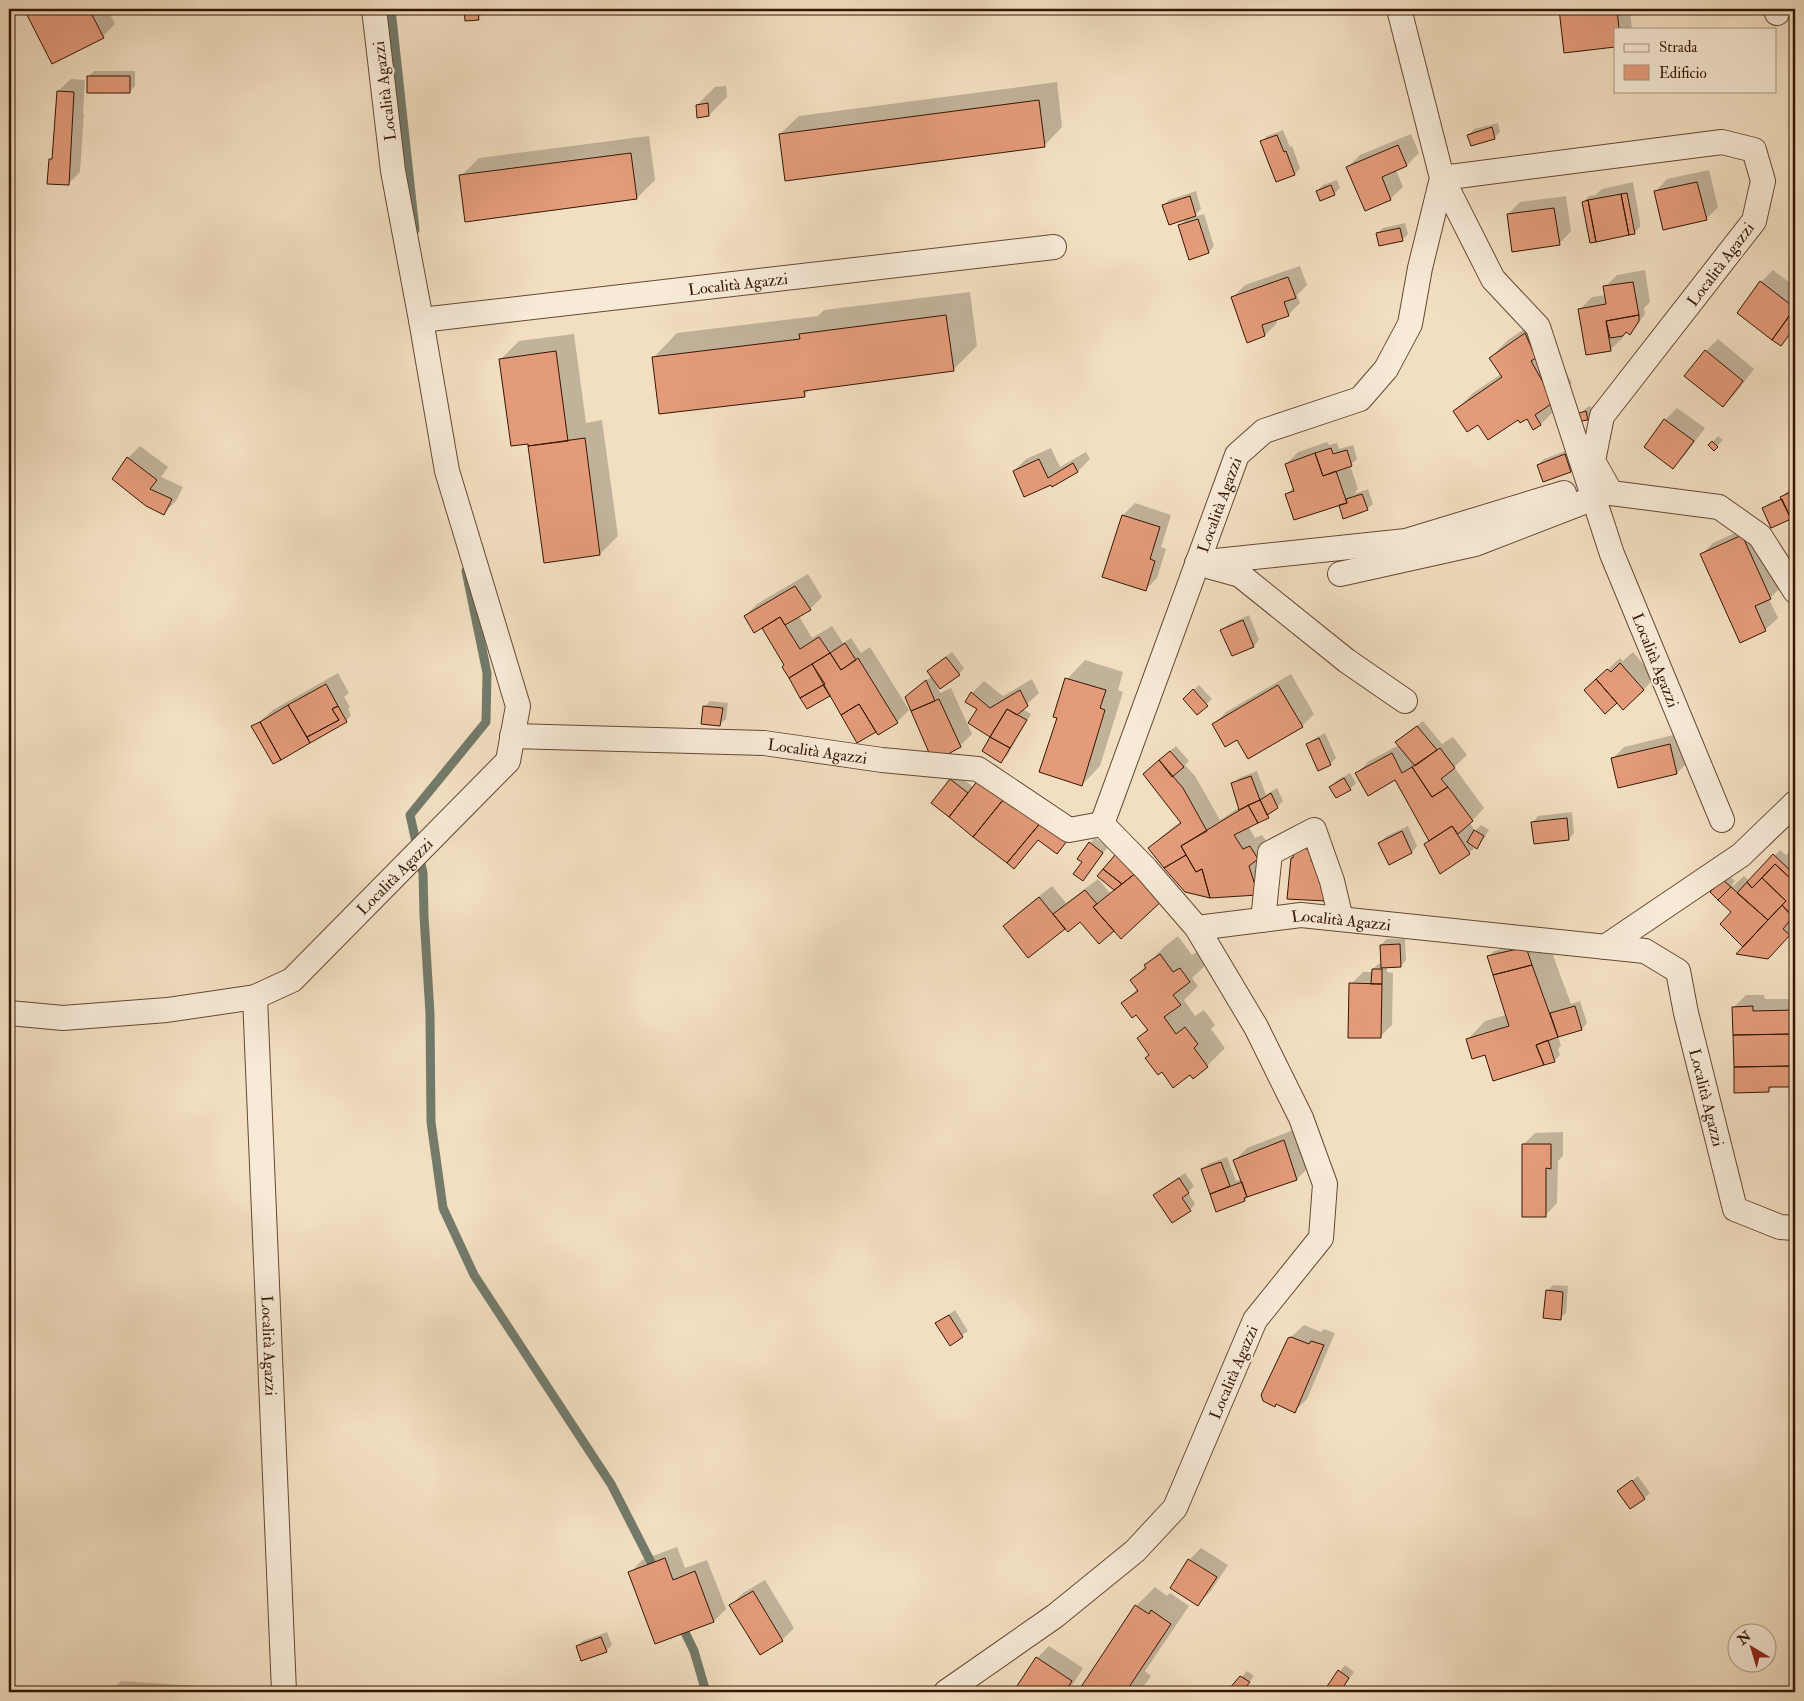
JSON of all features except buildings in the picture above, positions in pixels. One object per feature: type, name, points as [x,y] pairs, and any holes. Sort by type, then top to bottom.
[{"type":"street","name":"Località Agazzi","points":[[9,1013],[63,1018],[166,1010],[255,998],[292,980],[508,761],[518,706],[448,470],[422,320],[393,171],[374,9]]},
{"type":"street","name":"Località Agazzi","points":[[1399,9],[1442,178],[1493,279],[1538,327],[1612,554],[1722,820]]},
{"type":"street","name":"Località Agazzi","points":[[1442,178],[1722,142],[1754,150],[1763,181],[1754,221],[1602,416],[1594,461],[1611,493],[1719,507],[1760,536],[1795,591]]},
{"type":"street","name":"Località Agazzi","points":[[1102,824],[1237,455],[1264,431],[1360,399],[1386,369],[1410,324],[1420,268],[1442,178]]},
{"type":"street","name":"Località Agazzi","points":[[422,320],[1054,247]]},
{"type":"street","points":[[1197,564],[1406,541],[1564,492]]},
{"type":"street","points":[[1340,574],[1474,544],[1594,498]]},
{"type":"street","points":[[1197,564],[1240,575],[1347,661],[1405,700]]},
{"type":"street","name":"Località Agazzi","points":[[512,736],[764,743],[882,760],[978,769],[1069,830],[1102,824]]},
{"type":"street","points":[[1605,947],[1741,855],[1795,804]]},
{"type":"street","name":"Località Agazzi","points":[[946,1692],[1055,1616],[1135,1551],[1174,1508],[1255,1320],[1321,1238],[1325,1184],[1301,1118],[1256,1027],[1197,928],[1146,869],[1102,824]]},
{"type":"street","points":[[1263,920],[1270,853],[1314,830],[1332,881],[1341,919]]},
{"type":"street","name":"Località Agazzi","points":[[1197,928],[1301,915],[1645,951],[1678,971],[1686,1013],[1735,1209],[1780,1228],[1795,1228]]},
{"type":"street","name":"Località Agazzi","points":[[255,998],[284,1692]]},
{"type":"waterway","points":[[391,9],[415,230]]},
{"type":"waterway","points":[[466,571],[487,673],[486,722],[410,815],[423,873],[430,1014],[431,1122],[443,1208],[474,1275],[611,1484],[656,1572]]},
{"type":"waterway","points":[[680,1622],[694,1651],[706,1692]]}]
